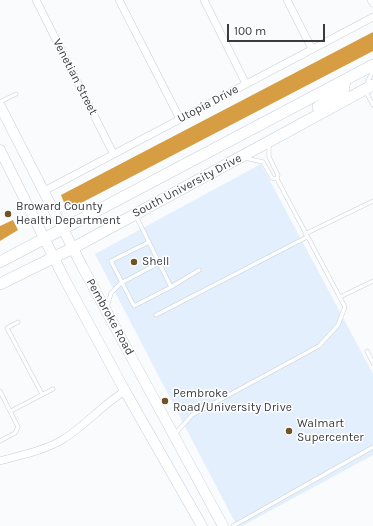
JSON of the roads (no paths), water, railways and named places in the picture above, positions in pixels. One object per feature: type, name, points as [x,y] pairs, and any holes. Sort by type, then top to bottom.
[{"type":"main road","name":"South University Drive","points":[[0,262],[373,65]]},
{"type":"main road","points":[[259,147],[265,139],[342,93],[346,80]]},
{"type":"main road","name":"South University Drive","points":[[0,284],[73,248],[369,87]]},
{"type":"main road","name":"Pembroke Road","points":[[0,106],[106,311],[223,526]]},
{"type":"main road","name":"Pembroke Road","points":[[1,154],[53,257],[202,526]]},
{"type":"street","name":"Venetian Street","points":[[36,0],[113,153]]},
{"type":"street","points":[[120,0],[180,119]]},
{"type":"street","points":[[204,0],[246,84]]},
{"type":"street","points":[[287,0],[312,49]]},
{"type":"street","name":"Utopia Drive","points":[[44,191],[113,153],[373,17]]},
{"type":"street","points":[[0,461],[40,450],[62,440],[109,401],[126,391]]},
{"type":"lane","points":[[373,70],[369,87],[373,105]]},
{"type":"lane","points":[[0,102],[16,94]]},
{"type":"lane","points":[[270,141],[268,153],[278,176],[276,179]]},
{"type":"lane","points":[[174,435],[192,415],[319,346],[338,325],[345,308],[276,179],[272,178],[263,162],[255,159],[239,158]]},
{"type":"lane","points":[[156,315],[373,201]]},
{"type":"lane","points":[[135,214],[171,288]]},
{"type":"lane","points":[[149,242],[111,261],[134,306],[171,288],[199,270]]},
{"type":"lane","points":[[106,311],[111,293],[122,283],[159,263]]},
{"type":"lane","points":[[340,297],[373,281]]},
{"type":"lane","points":[[18,322],[7,328],[42,394]]},
{"type":"lane","points":[[367,351],[373,363]]},
{"type":"lane","points":[[11,411],[53,389]]},
{"type":"lane","points":[[0,391],[18,425],[18,429],[15,434],[0,441]]},
{"type":"lane","points":[[233,526],[373,447]]},
{"type":"place","name":"Broward County Health Department","points":[[8,214]]},
{"type":"place","name":"Shell","points":[[134,262]]},
{"type":"place","name":"Pembroke Road/University Drive","points":[[165,401]]},
{"type":"place","name":"Walmart Supercenter","points":[[289,431]]}]
